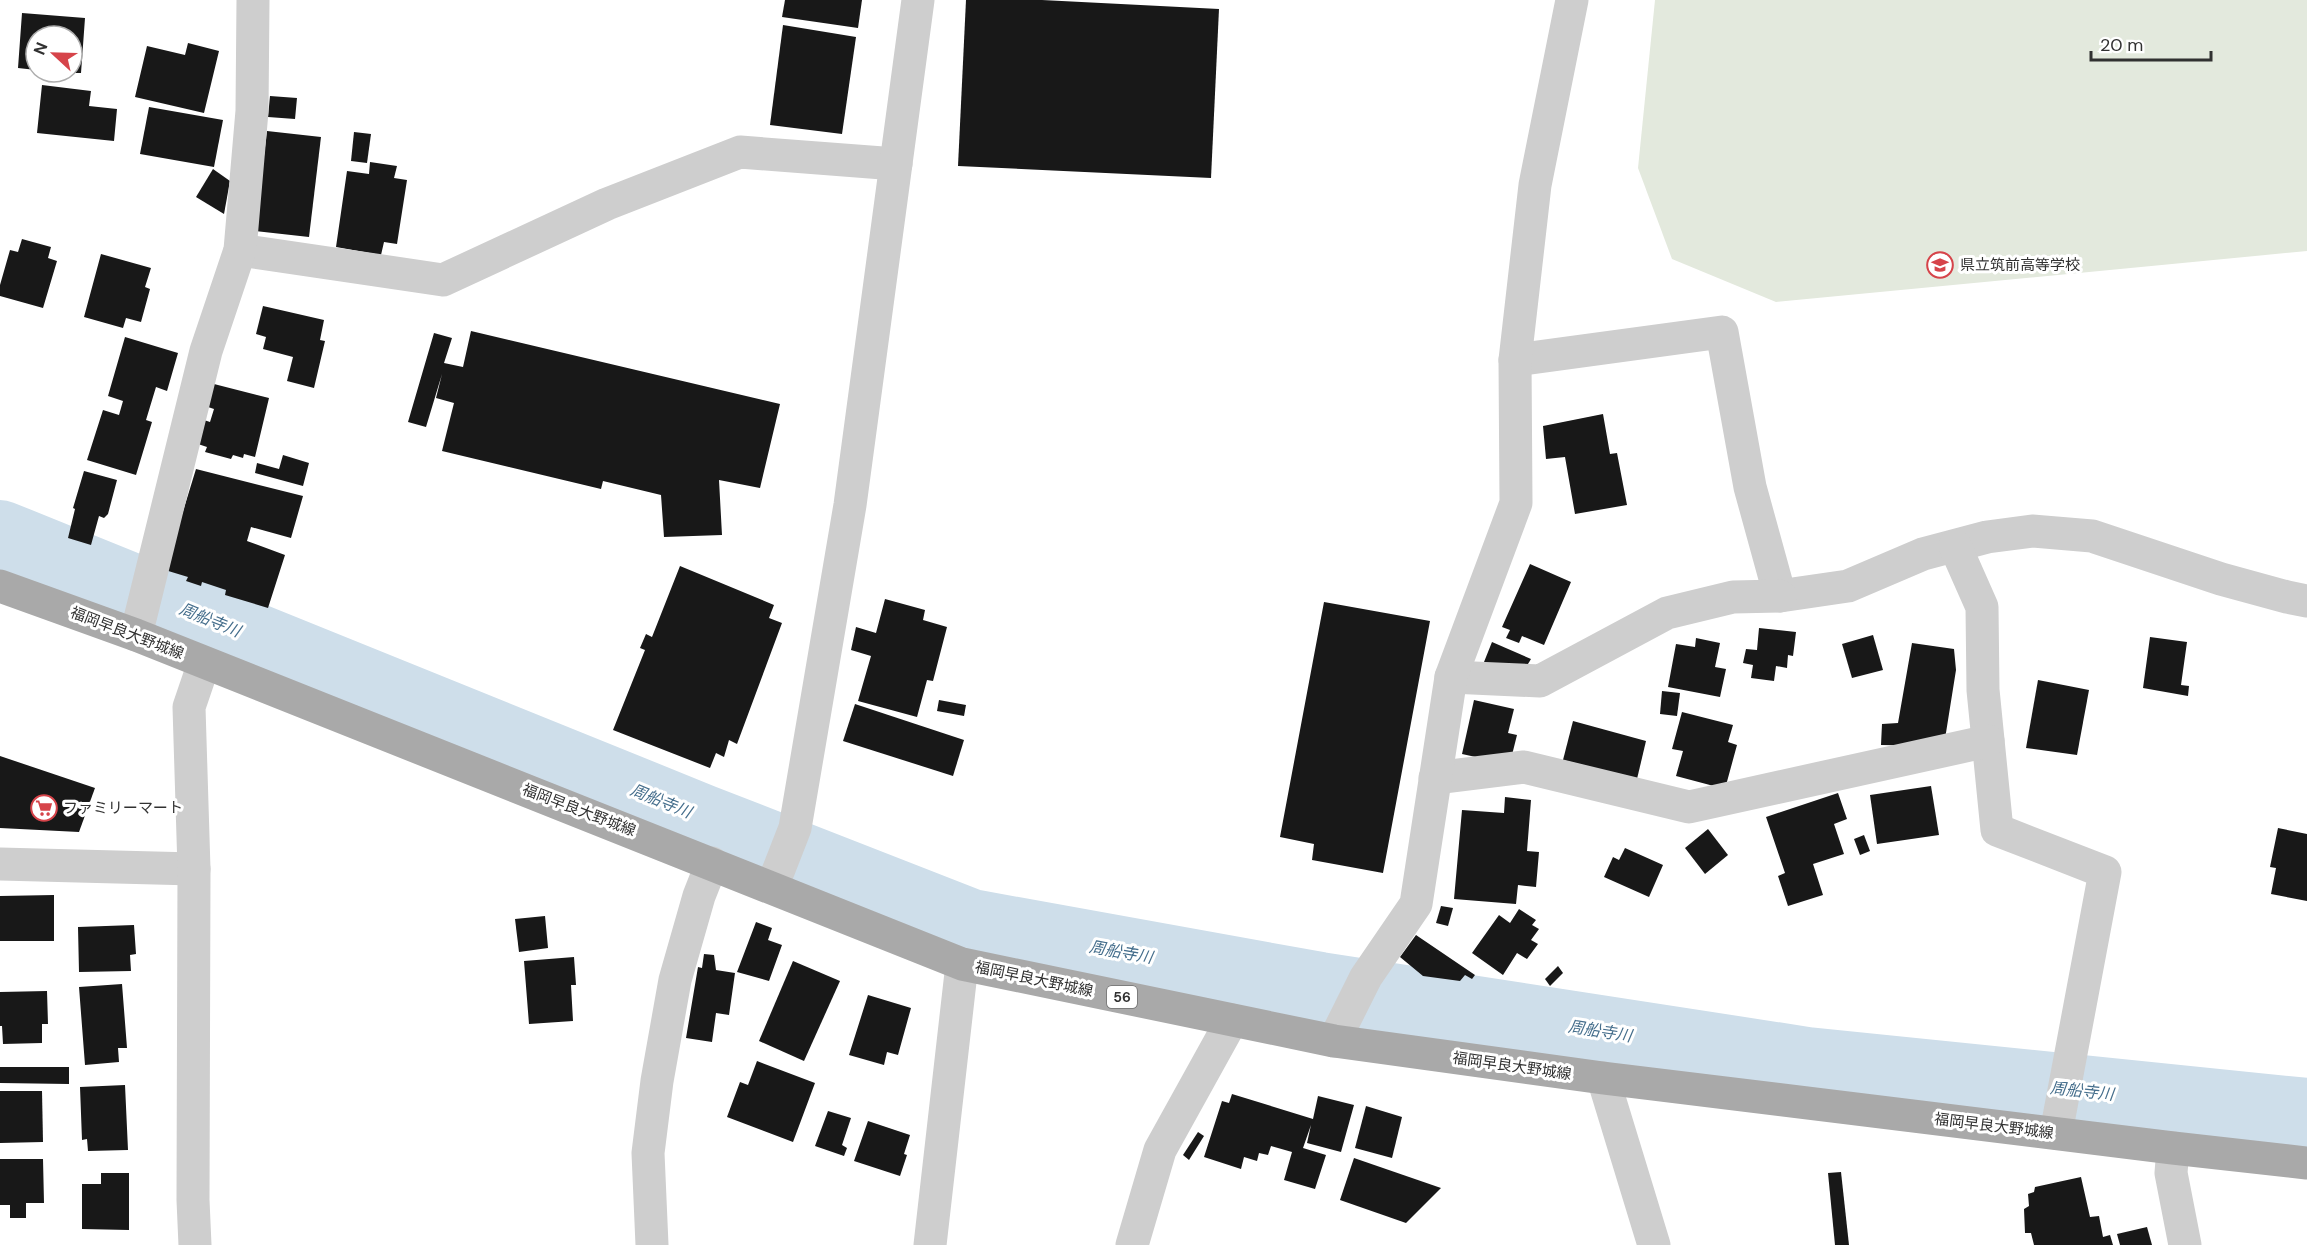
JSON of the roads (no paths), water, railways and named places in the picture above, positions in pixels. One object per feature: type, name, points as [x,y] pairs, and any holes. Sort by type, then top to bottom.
[{"type":"main road","name":"福岡早良大野城線","points":[[0,586],[136,635],[962,964],[1334,1041],[1603,1078],[2307,1163]]},
{"type":"street","points":[[136,635],[206,351],[240,250],[252,111],[253,0]]},
{"type":"street","points":[[772,887],[795,828],[850,505],[918,0]]},
{"type":"street","points":[[1334,1041],[1366,977],[1416,904],[1451,677],[1516,503],[1515,360],[1535,185],[1572,0]]},
{"type":"street","points":[[240,250],[442,280],[607,204],[740,152],[896,164]]},
{"type":"street","points":[[1515,360],[1722,332],[1750,487],[1780,596]]},
{"type":"street","points":[[1451,677],[1540,681],[1667,613],[1733,597],[1780,596],[1848,586],[1923,554],[1988,537],[2032,531],[2092,536],[2221,579],[2307,601]]},
{"type":"street","points":[[1955,546],[1982,607],[1983,690],[1997,830],[2105,872],[2056,1133]]},
{"type":"street","points":[[195,1245],[193,1200],[194,869],[189,707],[204,663]]},
{"type":"street","points":[[1435,778],[1524,767],[1689,807],[1988,741]]},
{"type":"street","points":[[652,1245],[648,1153],[657,1081],[675,980],[699,896],[712,863]]},
{"type":"street","points":[[0,864],[194,869]]},
{"type":"street","points":[[930,1245],[962,964]]},
{"type":"street","points":[[1132,1245],[1160,1150],[1233,1020]]},
{"type":"street","points":[[1603,1078],[1654,1245]]},
{"type":"street","points":[[2174,1148],[2171,1173],[2185,1245]]},
{"type":"waterway","name":"周船寺川","points":[[0,536],[702,820],[971,925],[1320,988],[1807,1063],[2307,1114]]},
{"type":"place","name":"県立筑前高等学校","points":[[1940,265]]},
{"type":"place","name":"ファミリーマート","points":[[44,808]]}]
